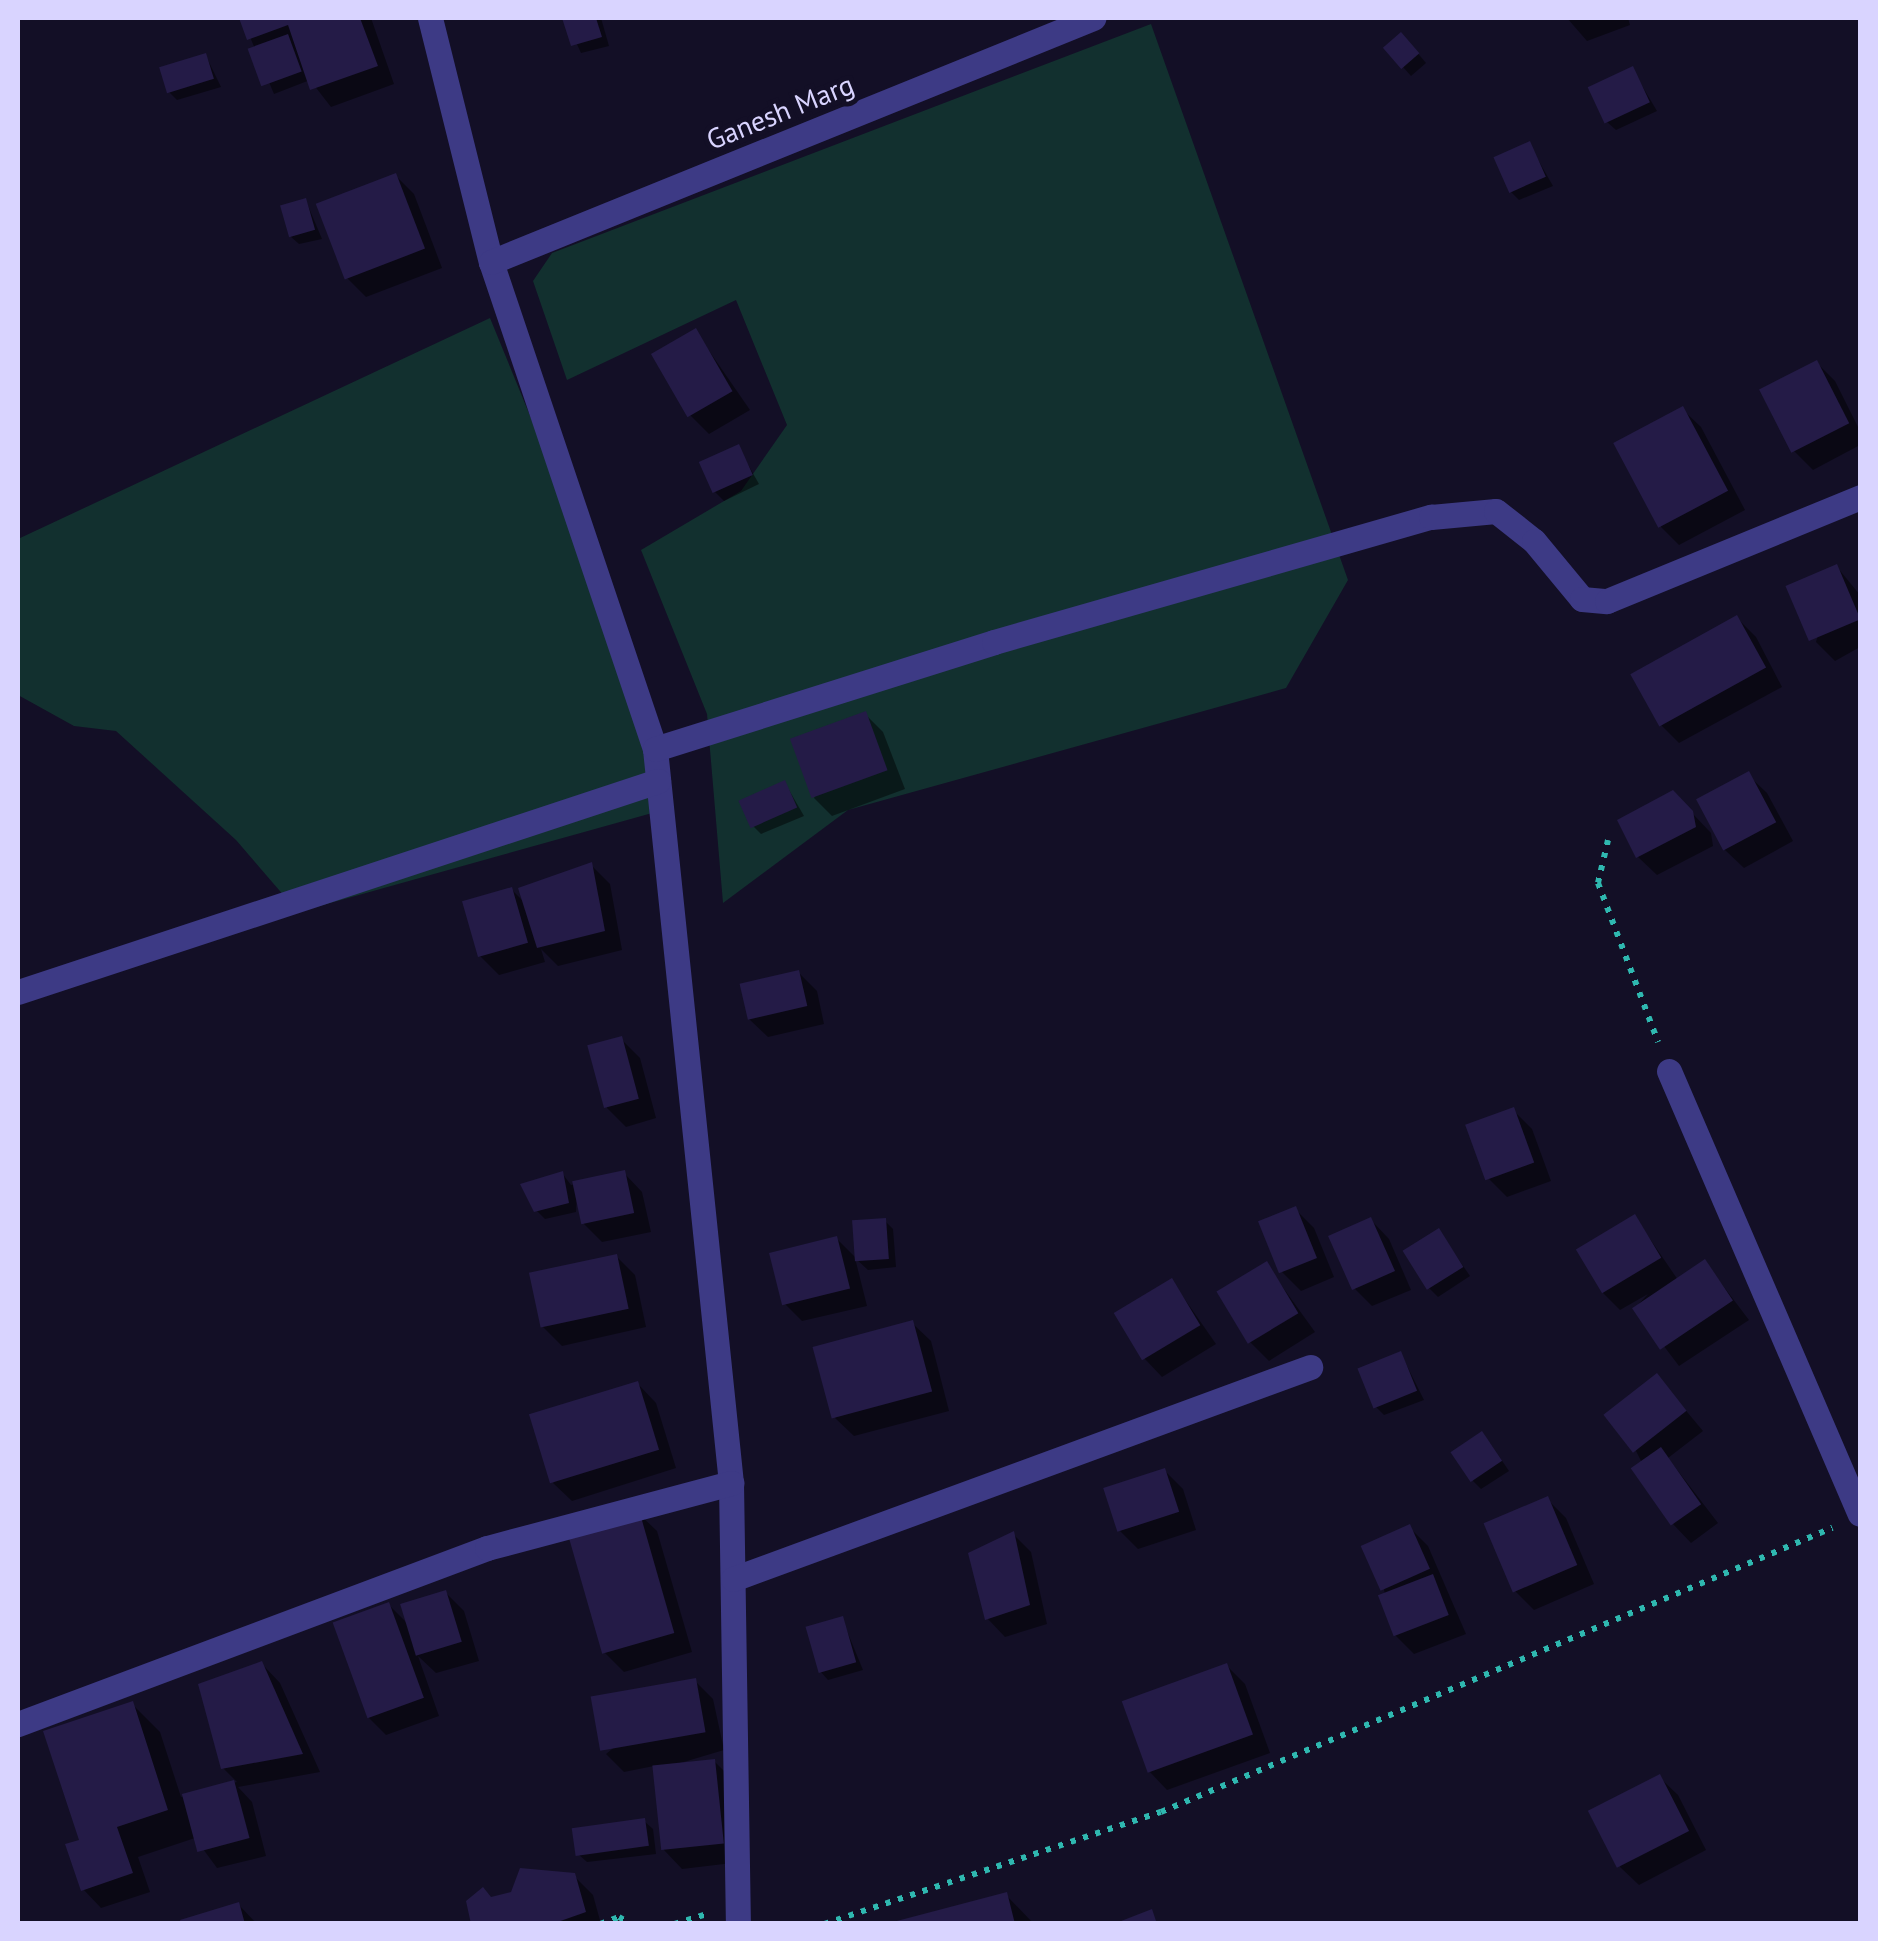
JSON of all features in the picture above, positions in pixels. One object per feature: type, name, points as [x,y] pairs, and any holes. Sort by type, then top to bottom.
[{"type":"street","points":[[430,18],[491,262],[655,749],[731,1483],[738,1924]]},
{"type":"street","name":"Ganesh Marg","points":[[491,262],[1093,18]]},
{"type":"street","points":[[655,749],[994,642],[1431,517],[1496,511],[1534,541],[1582,599],[1607,601],[1860,497]]},
{"type":"street","points":[[18,992],[658,781]]},
{"type":"street","points":[[1668,1071],[1852,1519]]},
{"type":"street","points":[[733,1579],[1310,1367]]},
{"type":"street","points":[[18,1724],[487,1548],[731,1483]]},
{"type":"path","points":[[1608,840],[1598,882],[1668,1071]]},
{"type":"path","points":[[824,1924],[1161,1812],[1852,1519]]},
{"type":"path","points":[[600,1924],[619,1917],[631,1924]]},
{"type":"green space","points":[[1151,24],[1348,580],[1286,688],[848,810],[723,903],[707,714],[641,550],[741,491],[787,425],[736,300],[567,380],[533,281],[552,253]]},
{"type":"green space","points":[[490,318],[657,726],[663,810],[298,912],[236,840],[116,731],[74,726],[18,695],[18,539]]},
{"type":"building","points":[[239,18],[360,18],[378,66],[310,90],[288,25],[247,40]]},
{"type":"building","points":[[562,18],[596,18],[602,37],[571,46]]},
{"type":"building","points":[[1401,32],[1419,53],[1401,69],[1383,48]]},
{"type":"building","points":[[288,34],[302,72],[261,86],[248,49]]},
{"type":"building","points":[[206,53],[214,79],[167,93],[159,67]]},
{"type":"building","points":[[1633,66],[1650,102],[1605,123],[1588,87]]},
{"type":"building","points":[[1530,141],[1546,177],[1509,193],[1493,157]]},
{"type":"building","points":[[396,173],[425,249],[345,279],[316,204]]},
{"type":"building","points":[[306,198],[315,230],[289,237],[280,205]]},
{"type":"building","points":[[696,328],[732,391],[687,417],[651,354]]},
{"type":"building","points":[[1817,360],[1849,423],[1791,453],[1759,390]]},
{"type":"building","points":[[1683,406],[1728,491],[1658,528],[1613,443]]},
{"type":"building","points":[[739,444],[753,475],[713,493],[699,462]]},
{"type":"building","points":[[1837,564],[1860,619],[1809,641],[1785,586]]},
{"type":"building","points":[[1737,615],[1766,667],[1659,727],[1630,674]]},
{"type":"building","points":[[866,711],[888,770],[811,798],[790,739]]},
{"type":"building","points":[[1749,771],[1776,822],[1723,850],[1696,799]]},
{"type":"building","points":[[785,780],[797,807],[751,828],[738,801]]},
{"type":"building","points":[[1673,790],[1693,811],[1696,827],[1636,858],[1617,820]]},
{"type":"building","points":[[592,862],[605,931],[537,948],[518,888]]},
{"type":"building","points":[[512,887],[528,943],[478,957],[462,901]]},
{"type":"building","points":[[799,970],[807,1006],[748,1020],[740,984]]},
{"type":"building","points":[[622,1036],[639,1099],[604,1108],[587,1045]]},
{"type":"building","points":[[1514,1107],[1534,1162],[1485,1180],[1465,1125]]},
{"type":"building","points":[[625,1170],[634,1213],[581,1224],[572,1181]]},
{"type":"building","points":[[563,1171],[569,1203],[534,1212],[520,1184]]},
{"type":"building","points":[[1296,1206],[1317,1258],[1279,1273],[1258,1221]]},
{"type":"building","points":[[1635,1214],[1661,1258],[1602,1293],[1576,1250]]},
{"type":"building","points":[[1371,1217],[1395,1271],[1352,1290],[1328,1236]]},
{"type":"building","points":[[886,1218],[889,1259],[855,1261],[852,1220]]},
{"type":"building","points":[[1439,1228],[1463,1267],[1427,1290],[1403,1251]]},
{"type":"building","points":[[837,1236],[850,1288],[782,1305],[769,1253]]},
{"type":"building","points":[[617,1254],[629,1309],[541,1327],[529,1273]]},
{"type":"building","points":[[1705,1259],[1733,1300],[1660,1350],[1632,1308]]},
{"type":"building","points":[[1267,1261],[1298,1313],[1248,1344],[1216,1291]]},
{"type":"building","points":[[1172,1278],[1200,1325],[1142,1360],[1114,1313]]},
{"type":"building","points":[[913,1320],[932,1391],[832,1418],[813,1347]]},
{"type":"building","points":[[1401,1351],[1417,1391],[1374,1408],[1357,1369]]},
{"type":"building","points":[[1657,1373],[1687,1411],[1633,1453],[1603,1415]]},
{"type":"building","points":[[638,1381],[659,1450],[550,1483],[529,1414]]},
{"type":"building","points":[[1482,1431],[1502,1461],[1471,1482],[1450,1452]]},
{"type":"building","points":[[1661,1447],[1701,1504],[1671,1526],[1631,1468]]},
{"type":"building","points":[[1165,1468],[1179,1512],[1117,1532],[1103,1488]]},
{"type":"building","points":[[1548,1496],[1577,1565],[1513,1592],[1484,1523]]},
{"type":"building","points":[[639,1510],[674,1633],[602,1654],[567,1531]]},
{"type":"building","points":[[1410,1524],[1430,1569],[1381,1591],[1361,1546]]},
{"type":"building","points":[[1014,1531],[1030,1605],[985,1620],[968,1553]]},
{"type":"building","points":[[1433,1574],[1449,1615],[1394,1636],[1378,1595]]},
{"type":"building","points":[[446,1590],[462,1642],[416,1656],[400,1604]]},
{"type":"building","points":[[389,1602],[424,1698],[368,1718],[333,1623]]},
{"type":"building","points":[[843,1616],[856,1662],[819,1673],[806,1627]]},
{"type":"building","points":[[262,1661],[303,1754],[221,1769],[198,1684]]},
{"type":"building","points":[[1227,1663],[1253,1734],[1148,1773],[1122,1701]]},
{"type":"building","points":[[696,1678],[706,1732],[600,1751],[591,1697]]},
{"type":"building","points":[[133,1701],[168,1810],[117,1827],[133,1873],[81,1891],[65,1844],[79,1840],[43,1731]]},
{"type":"building","points":[[715,1759],[724,1844],[661,1850],[652,1766]]},
{"type":"building","points":[[1660,1774],[1689,1831],[1617,1868],[1588,1811]]},
{"type":"building","points":[[234,1780],[250,1838],[197,1852],[182,1794]]},
{"type":"building","points":[[645,1818],[649,1846],[576,1856],[572,1828]]},
{"type":"building","points":[[520,1868],[575,1873],[586,1912],[552,1924],[471,1924],[466,1901],[483,1887],[491,1897],[511,1892]]},
{"type":"building","points":[[1007,1892],[1015,1924],[893,1924],[893,1922]]},
{"type":"building","points":[[239,1902],[245,1924],[181,1924],[180,1920]]},
{"type":"building","points":[[1152,1909],[1157,1924],[1116,1924],[1116,1923]]}]
